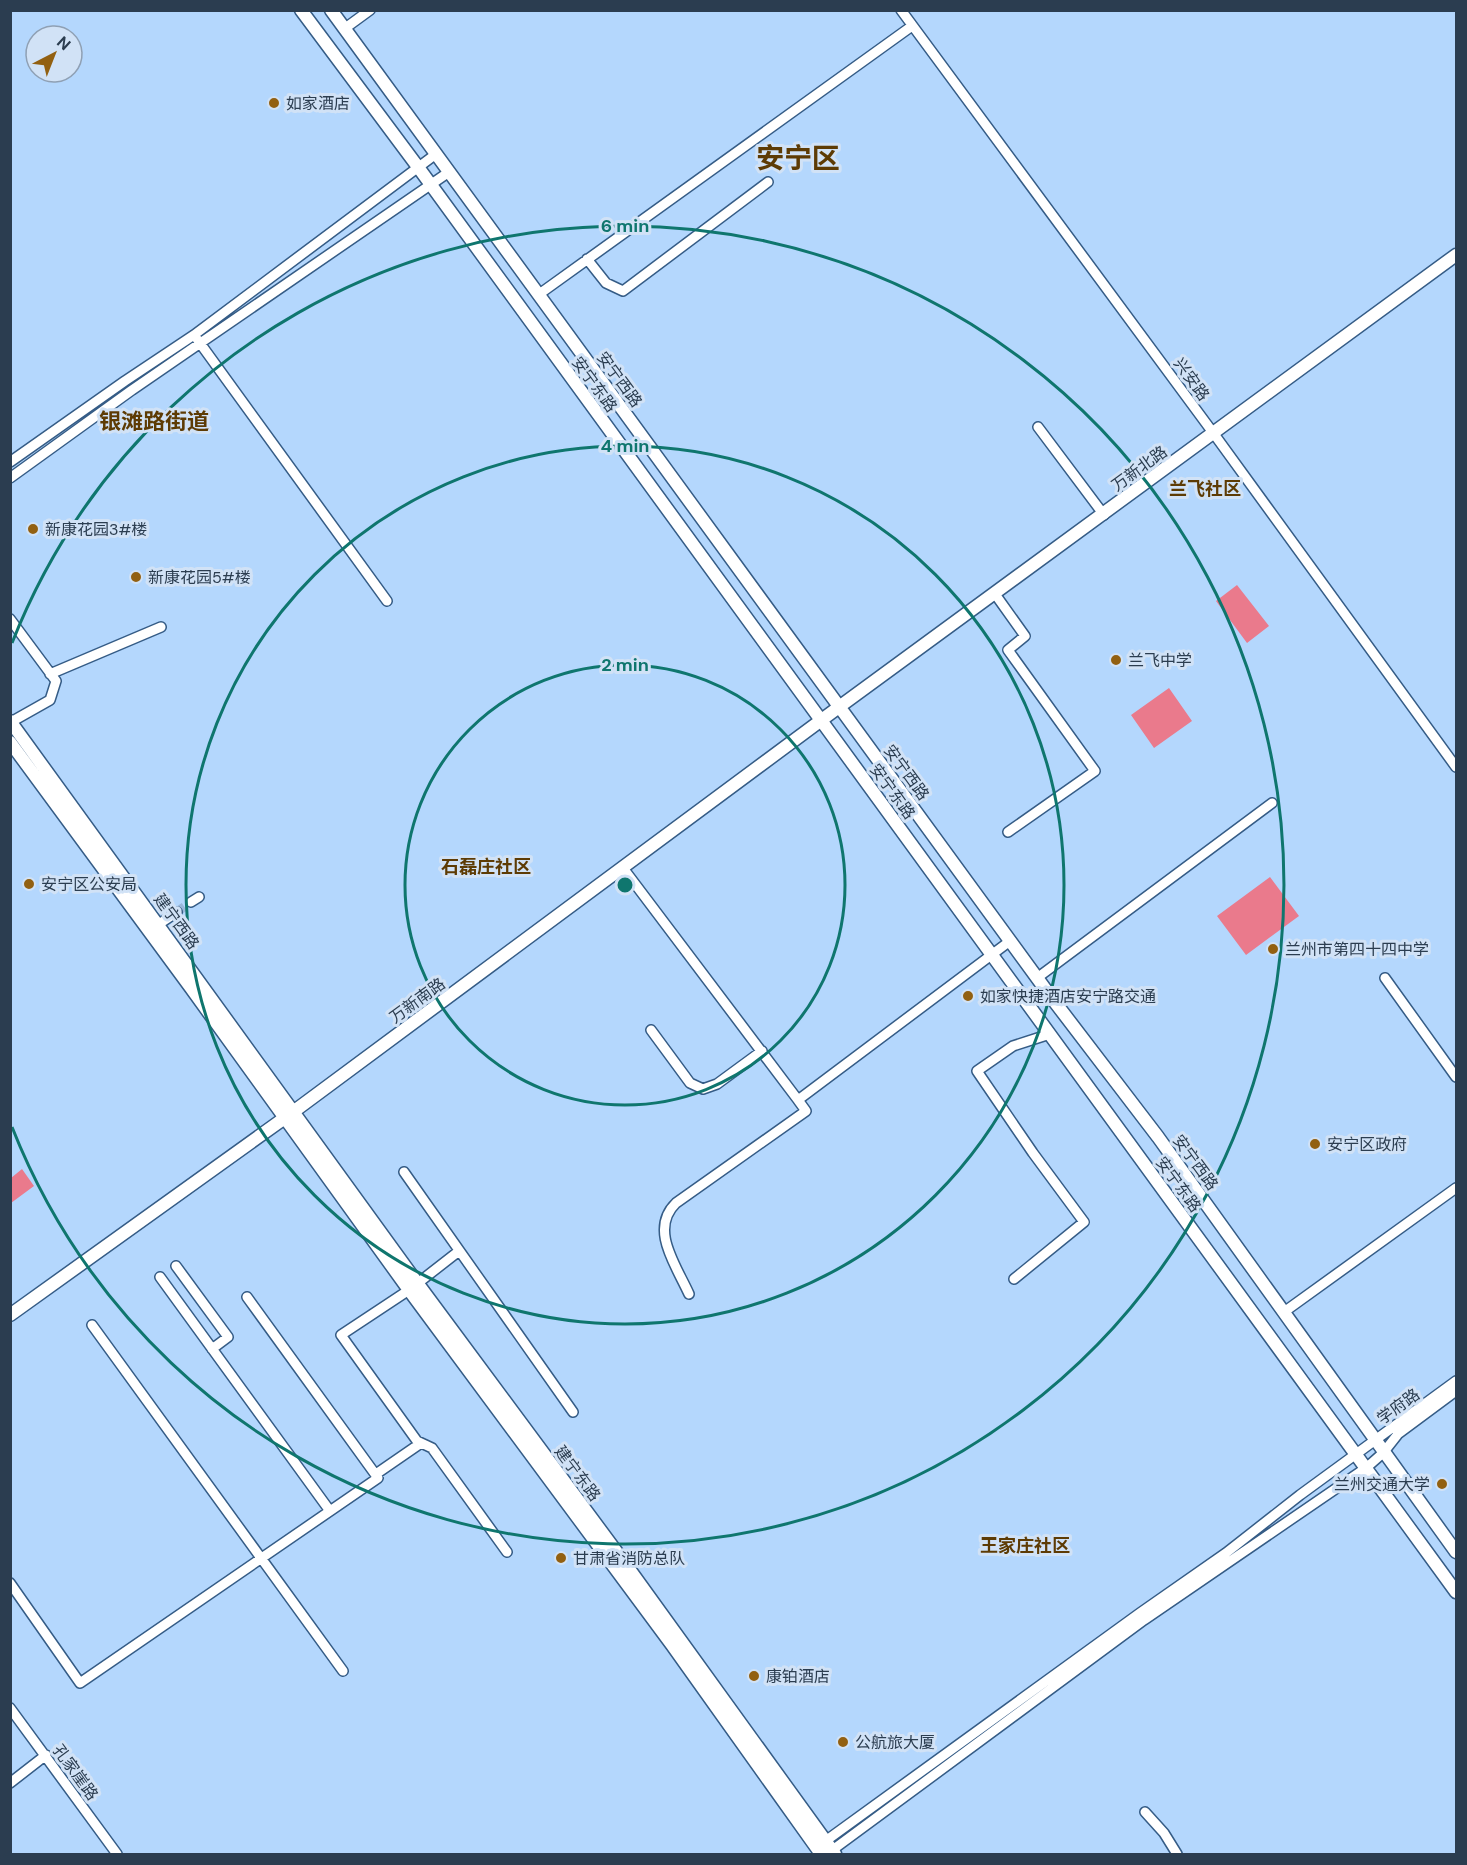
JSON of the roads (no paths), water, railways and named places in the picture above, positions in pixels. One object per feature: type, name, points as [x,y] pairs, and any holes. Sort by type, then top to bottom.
[{"type":"main road","name":"安宁东路","points":[[301,10],[430,183],[1456,1592]]},
{"type":"main road","name":"安宁西路","points":[[330,10],[1037,978],[1158,1137],[1456,1552]]},
{"type":"main road","points":[[389,128],[396,130],[403,128],[408,116]]},
{"type":"main road","points":[[454,217],[463,206],[472,204]]},
{"type":"main road","name":"万新北路","points":[[839,707],[1456,255]]},
{"type":"main road","name":"万新南路","points":[[10,1315],[289,1115],[839,707]]},
{"type":"main road","name":"建宁西路","points":[[11,721],[159,924],[289,1115]]},
{"type":"main road","name":"建宁西路","points":[[10,742],[198,997],[289,1115]]},
{"type":"main road","name":"建宁东路","points":[[289,1115],[672,1645],[826,1851]]},
{"type":"main road","points":[[1391,1502],[1396,1492],[1402,1488],[1410,1488]]},
{"type":"street","points":[[344,29],[370,10]]},
{"type":"street","name":"兴安路","points":[[901,10],[1456,767]]},
{"type":"street","points":[[538,295],[912,26]]},
{"type":"street","points":[[10,478],[132,390],[436,154]]},
{"type":"street","points":[[10,462],[124,381],[197,339],[449,172]]},
{"type":"street","points":[[587,259],[606,283],[623,291],[768,182]]},
{"type":"street","points":[[197,339],[387,601]]},
{"type":"street","points":[[1038,427],[1104,514]]},
{"type":"street","points":[[995,594],[1025,636],[1008,650],[1095,771],[1008,832]]},
{"type":"street","points":[[10,619],[56,681],[50,700],[11,721]]},
{"type":"street","points":[[50,674],[161,627]]},
{"type":"street","points":[[1037,978],[1272,803]]},
{"type":"street","points":[[623,868],[806,1111],[668,1211],[663,1232],[689,1294]]},
{"type":"street","points":[[159,924],[177,912]]},
{"type":"street","points":[[798,1100],[1010,941]]},
{"type":"street","points":[[1385,978],[1456,1077]]},
{"type":"street","points":[[651,1030],[690,1083],[703,1089],[717,1084],[762,1051]]},
{"type":"street","points":[[1014,1279],[1084,1222],[977,1071],[1013,1046],[1050,1034]]},
{"type":"street","points":[[404,1172],[573,1412]]},
{"type":"street","points":[[1284,1312],[1456,1188]]},
{"type":"street","points":[[459,1251],[413,1287],[341,1335],[417,1441],[432,1448],[507,1552]]},
{"type":"street","points":[[176,1266],[228,1337],[212,1349]]},
{"type":"street","points":[[160,1277],[330,1511]]},
{"type":"street","points":[[10,1583],[80,1683],[378,1478],[247,1297]]},
{"type":"street","points":[[92,1325],[343,1671]]},
{"type":"street","name":"学府路","points":[[826,1851],[1140,1613],[1226,1553],[1300,1495],[1456,1381]]},
{"type":"street","name":"学府路","points":[[826,1851],[1144,1620],[1366,1468],[1383,1453],[1398,1434],[1456,1391]]},
{"type":"street","points":[[376,1474],[421,1443]]},
{"type":"street","name":"孔家崖路","points":[[10,1708],[117,1854]]},
{"type":"street","points":[[10,1784],[46,1755]]},
{"type":"street","points":[[1145,1812],[1164,1833],[1178,1854]]},
{"type":"tunnel","points":[[177,912],[191,902]]},
{"type":"place","name":"如家酒店","points":[[274,103]]},
{"type":"place","name":"新康花园3#楼","points":[[33,529]]},
{"type":"place","name":"新康花园5#楼","points":[[136,577]]},
{"type":"place","name":"兰飞中学","points":[[1116,660]]},
{"type":"place","name":"安宁区公安局","points":[[29,884]]},
{"type":"place","name":"兰州市第四十四中学","points":[[1273,949]]},
{"type":"place","name":"如家快捷酒店安宁路交通","points":[[968,996]]},
{"type":"place","name":"安宁区政府","points":[[1315,1144]]},
{"type":"place","name":"兰州交通大学","points":[[1442,1484]]},
{"type":"place","name":"甘肃省消防总队","points":[[561,1558]]},
{"type":"place","name":"康铂酒店","points":[[754,1676]]},
{"type":"place","name":"公航旅大厦","points":[[843,1742]]},
{"type":"district","name":"安宁区","points":[[798,158]]},
{"type":"district","name":"银滩路街道","points":[[154,421]]},
{"type":"district","name":"兰飞社区","points":[[1205,489]]},
{"type":"district","name":"石磊庄社区","points":[[486,867]]},
{"type":"district","name":"王家庄社区","points":[[1025,1546]]}]
